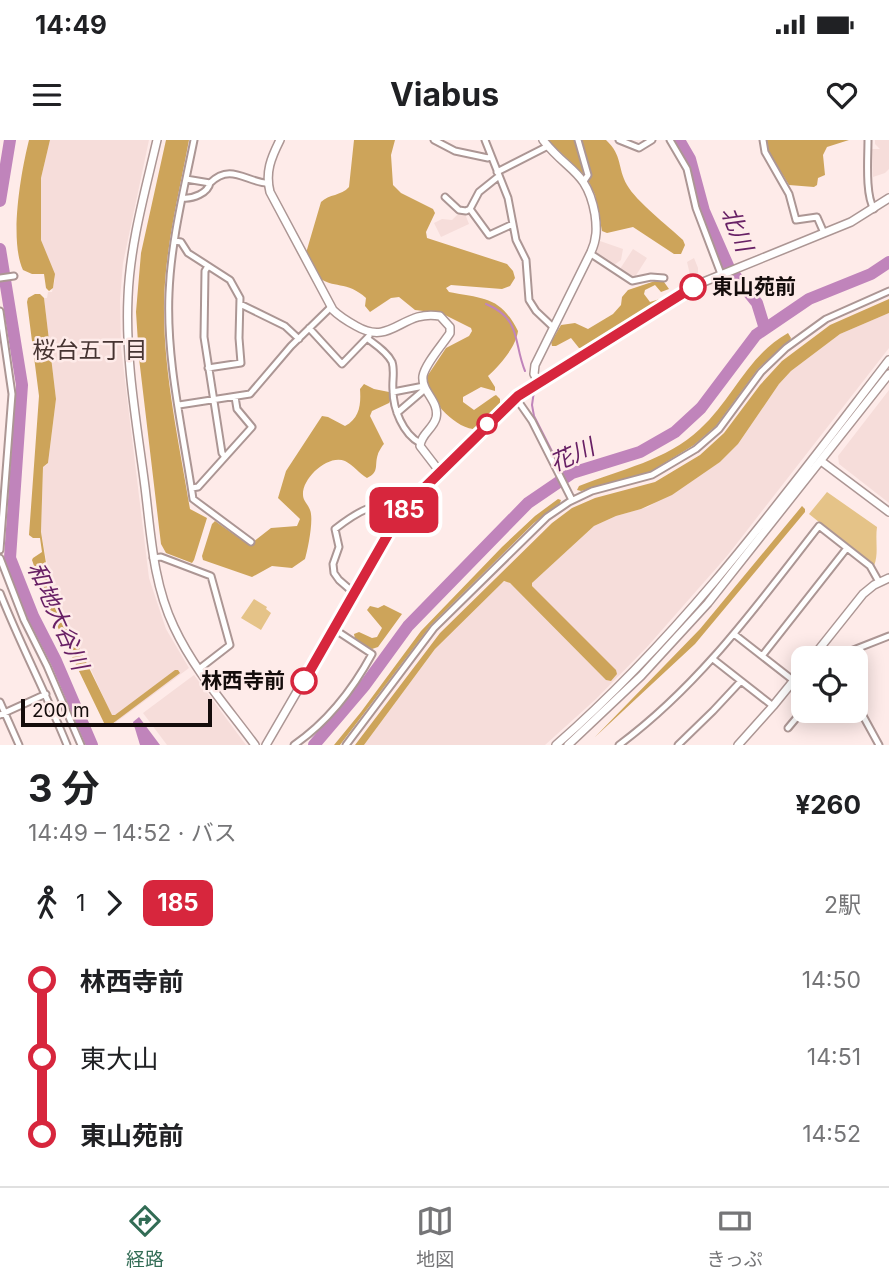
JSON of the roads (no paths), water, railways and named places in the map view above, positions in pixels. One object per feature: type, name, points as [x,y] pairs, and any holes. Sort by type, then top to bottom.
[{"type":"street","points":[[157,140],[132,252],[127,312],[153,558],[168,614],[186,650],[255,745]]},
{"type":"street","points":[[194,140],[170,279],[172,358],[193,499],[251,542]]},
{"type":"street","points":[[280,140],[268,166],[268,183],[272,198],[331,307],[369,336],[390,359],[397,413],[405,428],[420,443]]},
{"type":"street","points":[[434,140],[455,151],[491,156]]},
{"type":"street","points":[[485,140],[509,203],[516,240],[526,260],[529,300],[536,311],[554,328]]},
{"type":"street","points":[[578,140],[588,175],[584,181]]},
{"type":"street","points":[[619,140],[639,148],[652,140]]},
{"type":"street","points":[[670,140],[687,169],[696,208],[723,273]]},
{"type":"street","points":[[763,140],[765,152],[789,194],[796,220],[817,217],[824,233]]},
{"type":"street","points":[[869,140],[868,175],[871,205],[874,209]]},
{"type":"street","points":[[445,197],[461,212],[470,209],[479,192],[498,174],[546,143],[584,181],[592,197],[596,238],[591,254],[535,365],[534,374],[538,381]]},
{"type":"street","points":[[183,198],[205,191],[217,176],[238,174],[263,184],[268,183]]},
{"type":"street","points":[[187,178],[211,183]]},
{"type":"street","points":[[266,745],[402,512],[516,398],[538,381],[680,295],[723,273],[851,222],[889,198]]},
{"type":"street","points":[[470,209],[489,235],[513,225]]},
{"type":"street","points":[[175,241],[181,242],[188,253],[230,280],[240,298],[241,363],[208,368]]},
{"type":"street","points":[[591,254],[632,281],[651,277],[664,278]]},
{"type":"street","points":[[208,266],[205,271],[203,312],[208,368],[222,453],[225,457]]},
{"type":"street","points":[[0,278],[13,276]]},
{"type":"street","points":[[346,745],[442,620],[547,517],[572,500],[605,487],[652,475],[696,449],[719,429],[761,372],[786,348],[826,319],[889,291]]},
{"type":"street","points":[[240,304],[285,326],[299,339]]},
{"type":"street","points":[[179,405],[250,394],[331,307]]},
{"type":"street","points":[[0,312],[12,394],[0,550]]},
{"type":"street","points":[[309,328],[342,364],[369,336],[380,334],[425,314],[445,319],[450,333],[425,370],[424,387],[435,404],[436,413],[434,422],[420,443],[421,450],[440,472]]},
{"type":"street","points":[[556,745],[636,670],[702,598],[889,360]]},
{"type":"street","points":[[568,745],[624,693],[692,622],[740,566],[889,374]]},
{"type":"street","points":[[393,392],[424,387]]},
{"type":"street","points":[[397,413],[424,387]]},
{"type":"street","points":[[192,488],[198,487],[252,427],[237,409],[235,397]]},
{"type":"street","points":[[516,398],[572,500]]},
{"type":"street","points":[[821,461],[889,512]]},
{"type":"street","points":[[354,593],[334,573],[333,564],[339,547],[335,529],[365,507],[396,507],[402,512]]},
{"type":"street","points":[[619,745],[669,705],[713,659],[819,526],[870,566],[879,582]]},
{"type":"street","points":[[762,656],[847,548]]},
{"type":"street","points":[[153,558],[161,557],[211,576],[230,645],[199,669]]},
{"type":"street","points":[[0,558],[24,620],[81,745]]},
{"type":"street","points":[[821,646],[859,598],[879,582],[889,578]]},
{"type":"street","points":[[0,593],[67,745]]},
{"type":"street","points":[[293,745],[321,723],[364,669],[372,654],[334,629]]},
{"type":"street","points":[[734,634],[791,679]]},
{"type":"street","points":[[864,646],[889,636]]},
{"type":"street","points":[[713,659],[774,706]]},
{"type":"street","points":[[678,745],[741,681]]},
{"type":"street","points":[[738,745],[791,685]]},
{"type":"street","points":[[2,714],[46,694]]},
{"type":"street","points":[[0,702],[2,714],[19,745]]},
{"type":"street","points":[[792,727],[795,723]]},
{"type":"street","points":[[867,723],[879,745]]},
{"type":"waterway","name":"和地大谷川","points":[[0,201],[10,140]]},
{"type":"waterway","name":"北川","points":[[679,140],[690,159],[704,211],[729,268],[757,303],[765,329]]},
{"type":"waterway","name":"和地大谷川","points":[[0,249],[22,385],[10,558],[33,616],[56,661],[92,745]]},
{"type":"waterway","name":"花川","points":[[314,745],[365,685],[408,626],[528,503],[572,473],[640,452],[675,432],[701,408],[756,335],[809,299],[871,274],[889,262]]},
{"type":"waterway","points":[[486,304],[498,310],[511,324],[525,371]]},
{"type":"waterway","points":[[534,391],[534,416],[560,467]]},
{"type":"waterway","points":[[561,469],[565,477]]},
{"type":"waterway","name":"和地大谷川","points":[[5,559],[10,559]]},
{"type":"place","name":"東山苑前","points":[[693,287]]},
{"type":"place","name":"林西寺前","points":[[304,681]]},
{"type":"district","name":"桜台五丁目","points":[[90,350]]}]
